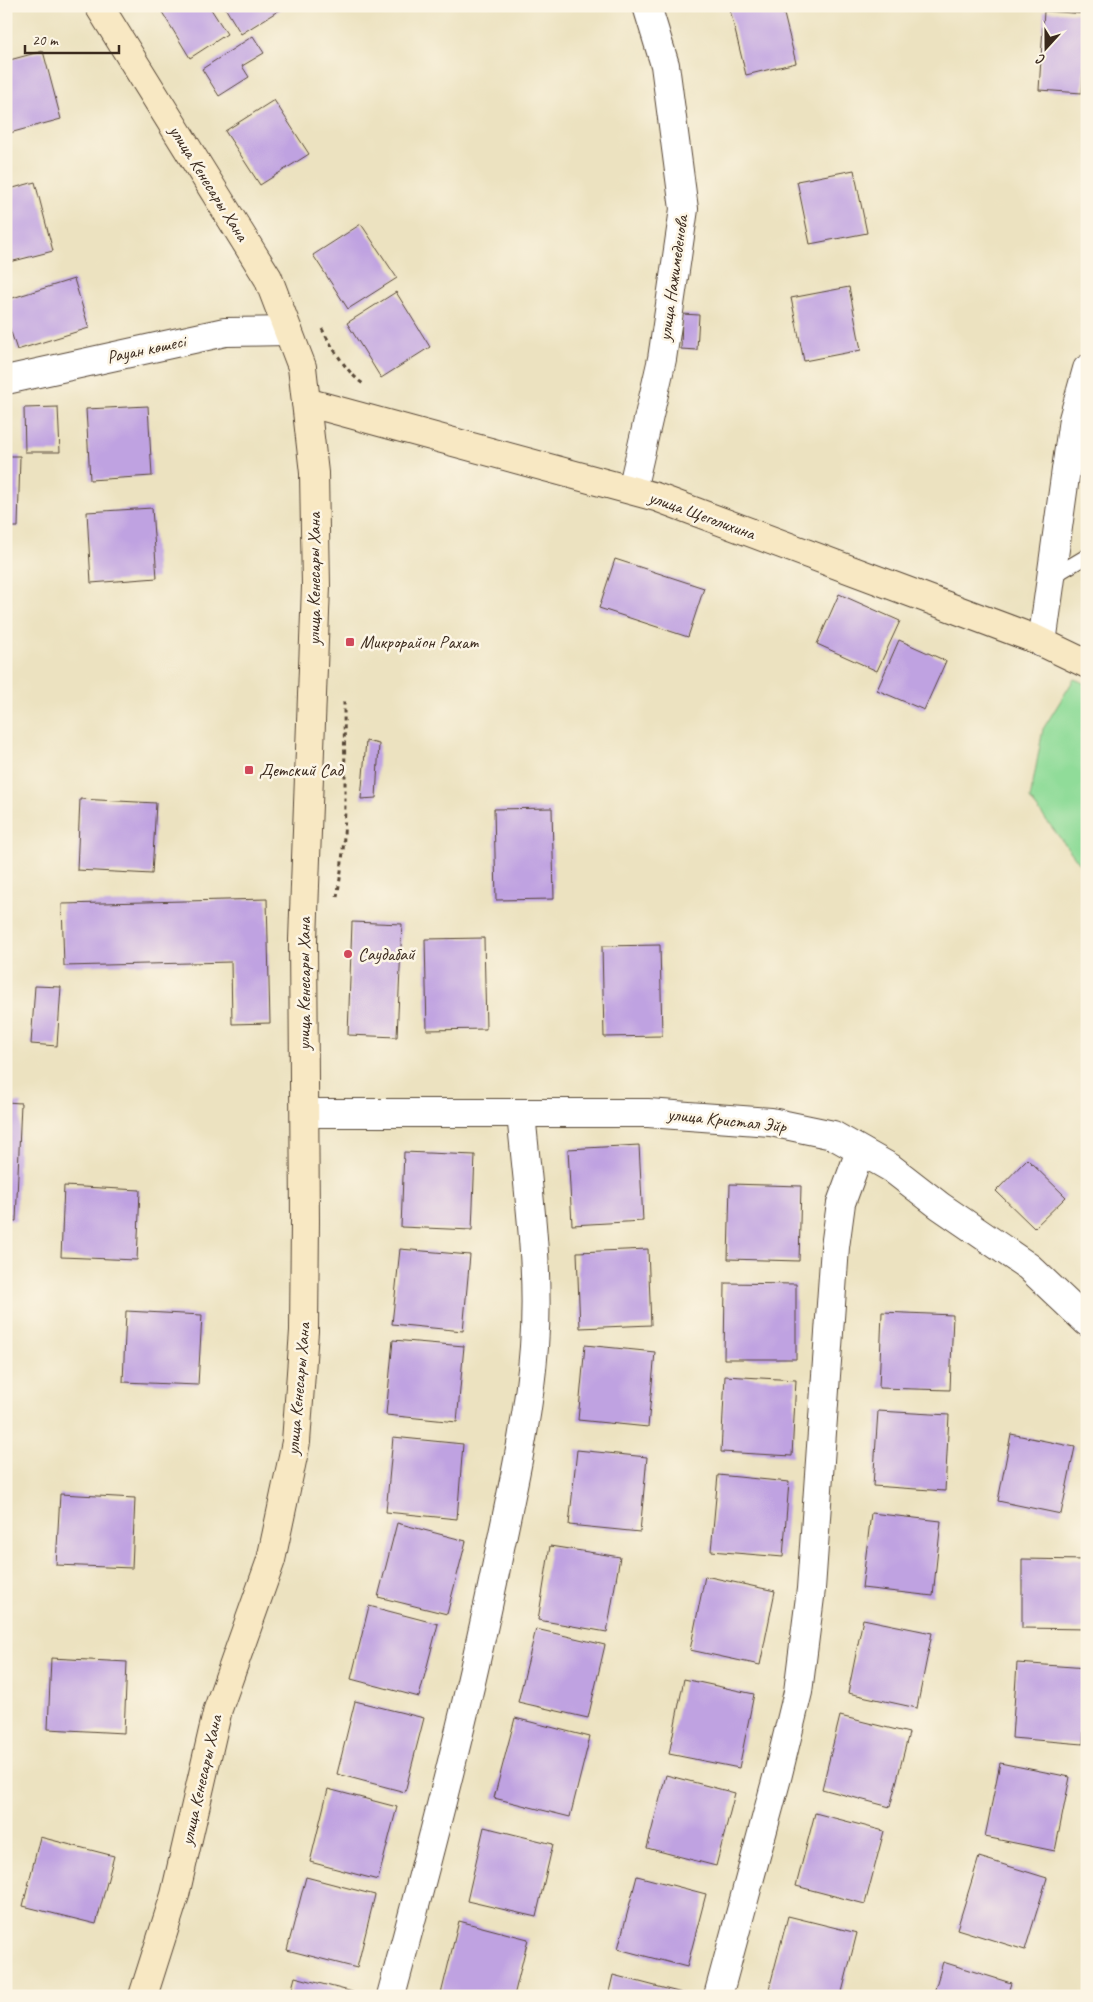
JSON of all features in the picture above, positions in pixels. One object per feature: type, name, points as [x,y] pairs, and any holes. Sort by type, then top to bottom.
[{"type":"street","name":"улица Кенесары Хана","points":[[99,6],[268,278],[302,367],[314,473],[316,586],[303,940],[305,1113],[304,1331],[296,1442],[272,1560],[218,1709],[175,1895],[143,1996]]},
{"type":"street","name":"улица Нажимеденова","points":[[632,490],[662,360],[684,208],[665,65],[647,6]]},
{"type":"street","name":"Рауан көшесі","points":[[6,380],[225,332],[288,331]]},
{"type":"street","points":[[1042,642],[1073,419],[1087,369]]},
{"type":"street","name":"улица Щеголихина","points":[[306,402],[632,490],[665,501],[1042,642],[1087,664]]},
{"type":"street","name":"улица Кристал Эйр","points":[[305,1113],[648,1113],[771,1122],[833,1134],[891,1168],[940,1206],[1029,1267],[1087,1322]]},
{"type":"street","points":[[391,1996],[451,1771],[484,1632],[524,1431],[534,1346],[535,1255],[521,1113]]},
{"type":"street","points":[[718,1996],[778,1774],[798,1692],[811,1589],[835,1247],[841,1203],[860,1150]]},
{"type":"lane","points":[[1050,579],[1087,556]]},
{"type":"path","points":[[320,326],[359,381],[367,386]]},
{"type":"green space","points":[[1074,679],[1087,684],[1087,873],[1030,799],[1043,729]]},
{"type":"building","points":[[171,6],[209,6],[227,34],[190,58],[162,12]]},
{"type":"building","points":[[224,6],[286,6],[241,34]]},
{"type":"building","points":[[729,6],[782,6],[796,63],[746,75]]},
{"type":"building","points":[[1044,11],[1087,14],[1082,93],[1039,90]]},
{"type":"building","points":[[253,36],[264,53],[242,66],[249,77],[219,96],[202,69]]},
{"type":"building","points":[[43,51],[61,119],[6,134],[6,61]]},
{"type":"building","points":[[274,100],[309,154],[260,185],[225,131]]},
{"type":"building","points":[[854,170],[867,233],[810,244],[797,181]]},
{"type":"building","points":[[35,182],[53,251],[6,263],[6,190]]},
{"type":"building","points":[[361,224],[397,278],[348,309],[313,255]]},
{"type":"building","points":[[74,279],[89,328],[17,350],[6,317],[6,300]]},
{"type":"building","points":[[849,287],[861,350],[804,361],[791,298]]},
{"type":"building","points":[[396,292],[430,347],[381,378],[347,323]]},
{"type":"building","points":[[682,314],[699,315],[697,350],[681,349]]},
{"type":"building","points":[[148,406],[152,476],[90,480],[86,409]]},
{"type":"building","points":[[58,407],[60,452],[25,452],[24,408]]},
{"type":"building","points":[[6,456],[20,456],[18,527],[6,527]]},
{"type":"building","points":[[152,508],[157,578],[91,583],[87,512]]},
{"type":"building","points":[[615,559],[704,588],[688,637],[599,608]]},
{"type":"building","points":[[839,594],[900,621],[877,671],[817,644]]},
{"type":"building","points":[[899,640],[946,661],[924,710],[877,690]]},
{"type":"building","points":[[366,741],[379,744],[376,798],[361,799]]},
{"type":"building","points":[[80,799],[156,803],[152,874],[77,870]]},
{"type":"building","points":[[552,808],[554,899],[496,900],[494,809]]},
{"type":"building","points":[[267,899],[270,1023],[232,1024],[231,962],[64,966],[62,904]]},
{"type":"building","points":[[352,922],[402,924],[397,1037],[348,1035]]},
{"type":"building","points":[[484,938],[486,1029],[427,1030],[425,939]]},
{"type":"building","points":[[660,945],[662,1036],[604,1037],[602,946]]},
{"type":"building","points":[[35,986],[61,987],[57,1046],[31,1044]]},
{"type":"building","points":[[6,1102],[21,1103],[16,1221],[6,1220]]},
{"type":"building","points":[[639,1145],[643,1221],[572,1225],[568,1149]]},
{"type":"building","points":[[404,1152],[475,1155],[472,1230],[401,1227]]},
{"type":"building","points":[[1027,1159],[1066,1197],[1034,1228],[996,1191]]},
{"type":"building","points":[[730,1184],[801,1186],[799,1261],[728,1259]]},
{"type":"building","points":[[64,1186],[140,1190],[137,1260],[61,1257]]},
{"type":"building","points":[[400,1249],[470,1255],[463,1331],[392,1324]]},
{"type":"building","points":[[648,1249],[651,1325],[580,1328],[577,1252]]},
{"type":"building","points":[[725,1283],[796,1284],[796,1359],[724,1359]]},
{"type":"building","points":[[126,1311],[202,1315],[198,1385],[123,1382]]},
{"type":"building","points":[[882,1312],[953,1315],[950,1390],[879,1388]]},
{"type":"building","points":[[393,1340],[464,1346],[457,1422],[386,1415]]},
{"type":"building","points":[[585,1345],[655,1352],[648,1427],[578,1420]]},
{"type":"building","points":[[725,1376],[796,1380],[792,1456],[721,1452]]},
{"type":"building","points":[[878,1411],[949,1415],[945,1491],[873,1486]]},
{"type":"building","points":[[1011,1434],[1075,1447],[1061,1514],[998,1501]]},
{"type":"building","points":[[393,1437],[463,1444],[457,1519],[386,1512]]},
{"type":"building","points":[[577,1450],[647,1457],[640,1532],[569,1525]]},
{"type":"building","points":[[718,1475],[789,1482],[783,1557],[711,1551]]},
{"type":"building","points":[[60,1494],[135,1498],[132,1568],[56,1565]]},
{"type":"building","points":[[871,1513],[941,1521],[933,1596],[862,1588]]},
{"type":"building","points":[[397,1523],[466,1541],[447,1614],[378,1597]]},
{"type":"building","points":[[550,1546],[620,1557],[607,1632],[538,1620]]},
{"type":"building","points":[[1022,1559],[1087,1560],[1087,1629],[1022,1628]]},
{"type":"building","points":[[705,1576],[775,1591],[760,1665],[690,1650]]},
{"type":"building","points":[[369,1606],[438,1624],[419,1697],[351,1679]]},
{"type":"building","points":[[863,1619],[932,1633],[917,1708],[848,1693]]},
{"type":"building","points":[[536,1629],[605,1645],[588,1718],[518,1702]]},
{"type":"building","points":[[51,1658],[127,1662],[124,1733],[48,1729]]},
{"type":"building","points":[[1017,1663],[1087,1668],[1083,1744],[1012,1738]]},
{"type":"building","points":[[684,1679],[754,1694],[739,1768],[669,1754]]},
{"type":"building","points":[[355,1701],[424,1718],[405,1792],[337,1774]]},
{"type":"building","points":[[840,1716],[909,1733],[890,1807],[822,1789]]},
{"type":"building","points":[[515,1718],[590,1737],[570,1817],[494,1798]]},
{"type":"building","points":[[1000,1763],[1070,1777],[1055,1851],[985,1837]]},
{"type":"building","points":[[666,1775],[735,1793],[716,1866],[647,1848]]},
{"type":"building","points":[[328,1789],[397,1807],[378,1880],[310,1862]]},
{"type":"building","points":[[815,1813],[884,1831],[865,1904],[796,1886]]},
{"type":"building","points":[[484,1827],[553,1844],[536,1917],[467,1901]]},
{"type":"building","points":[[40,1837],[114,1856],[96,1924],[23,1906]]},
{"type":"building","points":[[979,1857],[1047,1878],[1025,1950],[957,1929]]},
{"type":"building","points":[[637,1876],[706,1894],[687,1967],[618,1949]]},
{"type":"building","points":[[306,1877],[375,1895],[357,1968],[287,1950]]},
{"type":"building","points":[[788,1916],[857,1933],[841,1996],[796,1996],[769,1989]]},
{"type":"building","points":[[459,1921],[528,1939],[514,1996],[441,1994]]},
{"type":"building","points":[[943,1962],[1011,1983],[1007,1996],[933,1996]]},
{"type":"building","points":[[613,1975],[682,1993],[681,1996],[608,1996]]},
{"type":"building","points":[[295,1977],[353,1992],[352,1996],[290,1996]]},
{"type":"place","name":"Микрорайон Рахат","points":[[350,642]]},
{"type":"place","name":"Детский Сад","points":[[249,770]]},
{"type":"place","name":"Саудабай","points":[[348,954]]}]
